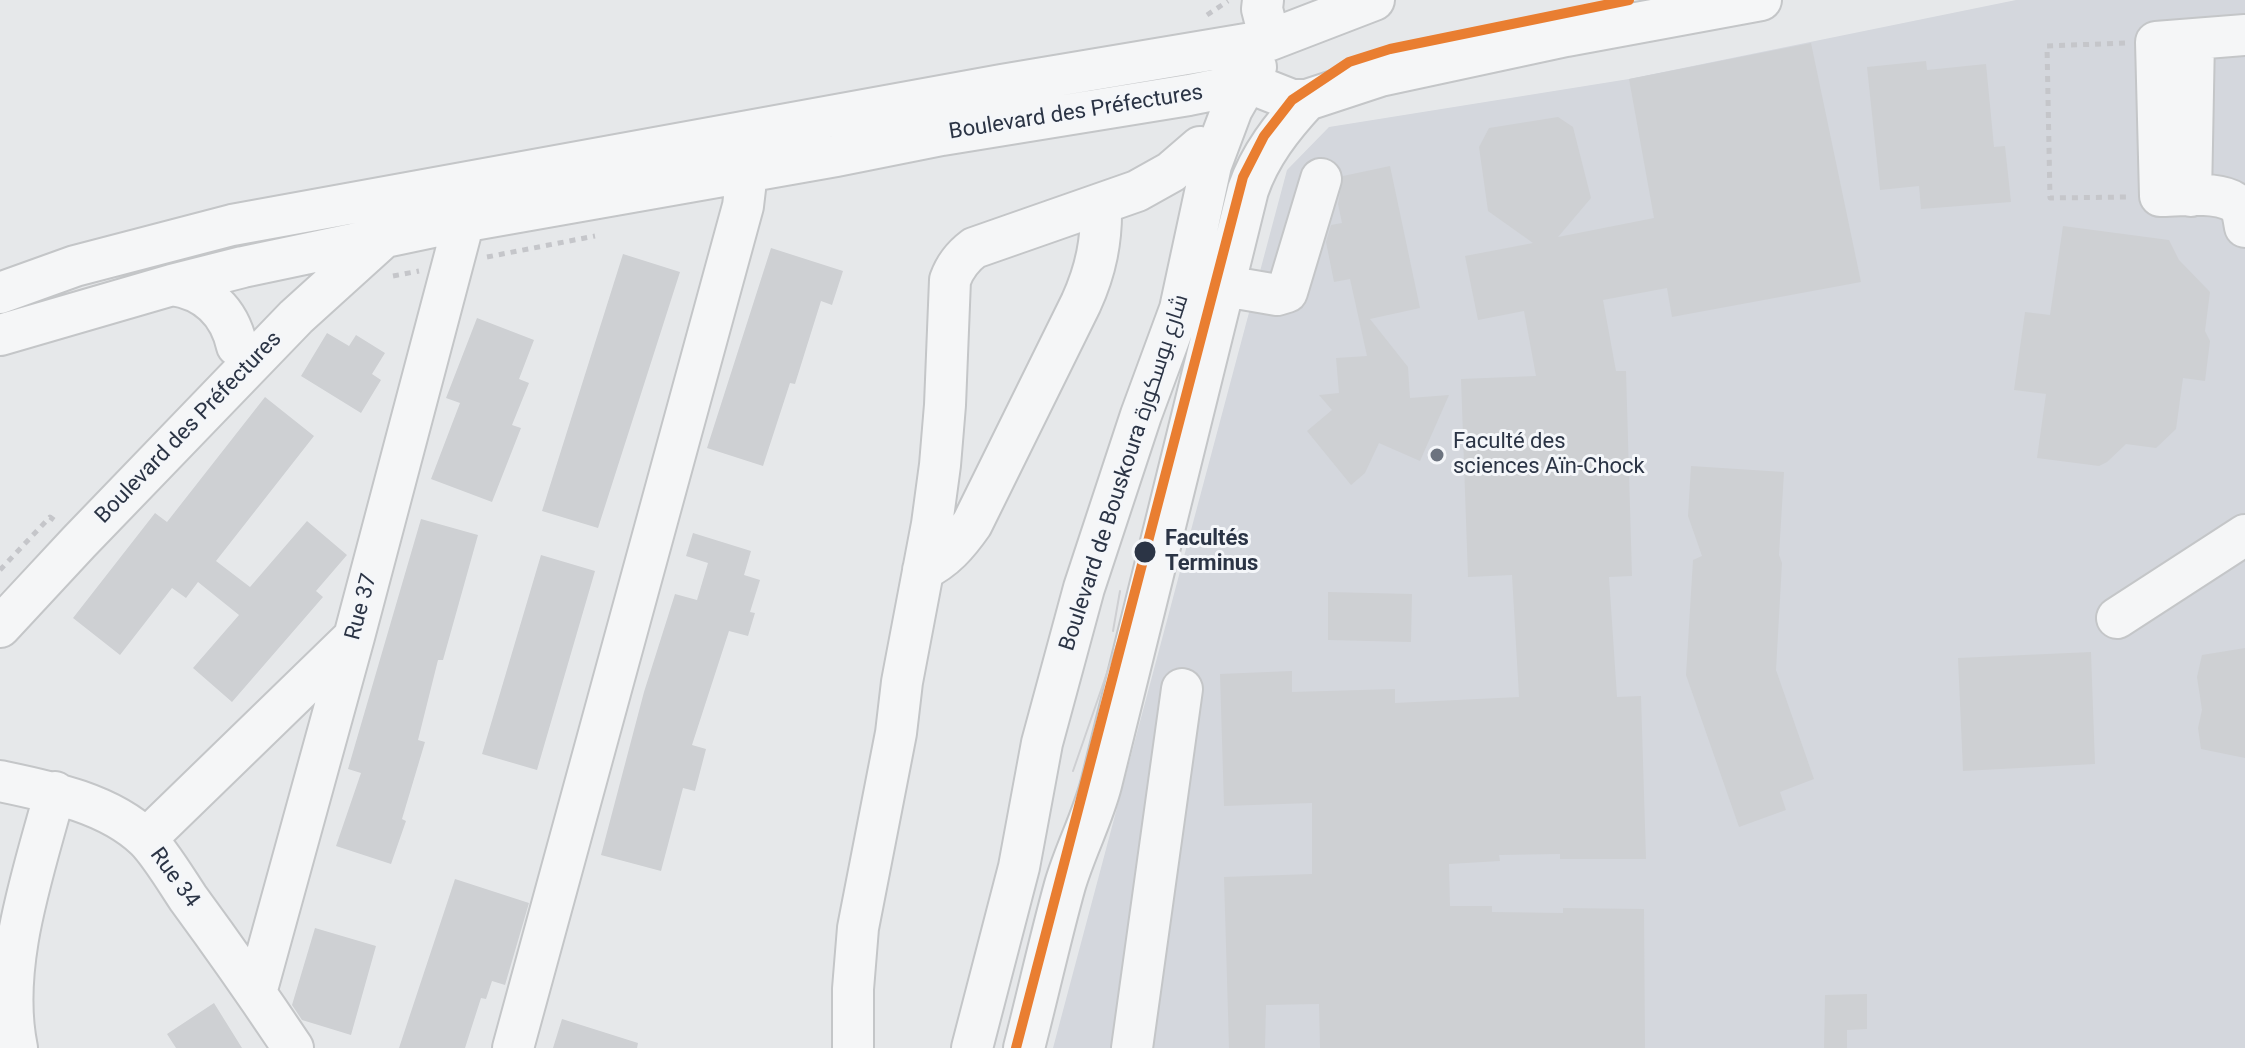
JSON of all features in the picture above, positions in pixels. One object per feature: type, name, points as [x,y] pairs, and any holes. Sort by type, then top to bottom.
[{"type":"street","points":[[1263,0],[1262,9],[1270,40]]},
{"type":"street","name":"Boulevard de Bouskoura شارع بوسكورة","points":[[972,1048],[1019,867],[1042,743],[1076,616],[1141,415],[1180,309],[1206,156],[1270,40],[1298,0]]},
{"type":"street","name":"Boulevard des Préfectures","points":[[0,293],[75,266],[232,225],[1002,85],[1270,40],[1368,0]]},
{"type":"street","points":[[1249,83],[1292,100],[1307,100],[1380,76],[1566,36],[1761,0]]},
{"type":"street","points":[[2245,35],[2175,40],[2175,196],[2215,195],[2228,198],[2240,208],[2245,227]]},
{"type":"street","name":"Boulevard des Préfectures","points":[[0,335],[172,285],[385,236],[988,126],[1249,83]]},
{"type":"street","name":"Boulevard de Bouskoura شارع بوسكورة","points":[[1024,1048],[1065,885],[1095,807],[1253,175],[1277,134],[1307,100]]},
{"type":"street","points":[[853,1048],[853,989],[858,928],[896,733],[940,465],[948,345],[948,293],[955,267],[974,248],[986,242],[1137,191],[1206,156],[1189,132],[1172,119],[1138,103]]},
{"type":"street","points":[[513,1048],[743,206],[747,172]]},
{"type":"street","points":[[1225,286],[1277,295],[1287,292],[1321,179]]},
{"type":"street","points":[[385,236],[395,217],[396,194]]},
{"type":"street","points":[[923,570],[951,552],[972,524],[1081,303],[1092,280],[1098,255],[1101,204]]},
{"type":"street","name":"Boulevard des Préfectures","points":[[0,594],[330,250],[340,234],[340,206]]},
{"type":"street","name":"Rue 37","points":[[256,993],[464,221]]},
{"type":"street","name":"Boulevard des Préfectures","points":[[0,627],[296,317],[385,236]]},
{"type":"street","points":[[172,285],[198,291],[220,308],[234,332],[237,346]]},
{"type":"street","points":[[2117,618],[2245,535]]},
{"type":"street","points":[[146,839],[354,637]]},
{"type":"street","points":[[1132,1048],[1182,689]]},
{"type":"street","name":"Rue 34","points":[[0,781],[55,792],[116,818],[146,839],[293,1048]]},
{"type":"street","points":[[17,1048],[13,1030],[14,970],[29,892],[55,792]]},
{"type":"path","points":[[2175,40],[2047,46],[2050,198],[2175,196]]},
{"type":"path","points":[[389,277],[605,234]]},
{"type":"shaded area","points":[[2016,0],[2245,0],[2245,1048],[1053,1048],[1287,170],[1329,127],[1629,79]]},
{"type":"building","points":[[1811,43],[1861,282],[1672,317],[1667,288],[1603,300],[1616,371],[1626,371],[1632,576],[1609,577],[1617,697],[1641,696],[1646,859],[1560,859],[1560,854],[1499,855],[1500,861],[1449,864],[1450,906],[1492,906],[1492,912],[1563,913],[1563,908],[1644,909],[1645,1048],[1320,1048],[1319,1004],[1266,1005],[1265,1048],[1229,1048],[1224,877],[1312,874],[1312,803],[1224,806],[1220,674],[1292,671],[1292,692],[1395,689],[1395,703],[1519,697],[1512,575],[1468,577],[1461,379],[1536,376],[1524,311],[1478,320],[1465,256],[1533,243],[1488,211],[1479,147],[1489,128],[1558,117],[1573,127],[1591,198],[1558,237],[1654,218],[1629,79]]},
{"type":"building","points":[[1926,61],[1927,70],[1986,64],[1994,147],[2005,146],[2011,202],[1921,209],[1919,186],[1880,190],[1867,67]]},
{"type":"building","points":[[1390,166],[1420,308],[1370,319],[1408,367],[1410,398],[1449,395],[1420,461],[1379,443],[1365,473],[1351,485],[1307,431],[1332,410],[1319,395],[1339,393],[1336,358],[1367,356],[1350,279],[1334,282],[1326,242],[1331,225],[1342,223],[1338,204],[1343,176]]},
{"type":"building","points":[[2063,226],[2169,240],[2179,260],[2210,292],[2205,331],[2210,341],[2205,381],[2183,378],[2176,429],[2156,448],[2126,444],[2099,466],[2037,458],[2046,394],[2014,390],[2025,312],[2050,315]]},
{"type":"building","points":[[771,248],[843,271],[832,305],[821,301],[795,384],[790,383],[763,466],[707,448]]},
{"type":"building","points":[[623,254],[680,272],[598,528],[542,511]]},
{"type":"building","points":[[477,318],[534,340],[519,379],[529,383],[512,425],[521,428],[492,502],[431,479],[460,403],[446,398]]},
{"type":"building","points":[[327,333],[349,346],[356,335],[385,353],[372,374],[381,380],[361,413],[301,376]]},
{"type":"building","points":[[265,397],[314,436],[216,561],[250,587],[307,521],[347,555],[316,591],[323,597],[232,702],[193,668],[239,615],[198,582],[186,598],[172,588],[120,655],[73,618],[155,513],[167,522]]},
{"type":"building","points":[[1691,466],[1784,472],[1776,670],[1814,779],[1780,792],[1786,810],[1739,827],[1686,675],[1693,560],[1702,556],[1688,516]]},
{"type":"building","points":[[421,519],[478,535],[443,660],[438,660],[418,740],[425,742],[402,819],[406,821],[391,864],[336,846],[361,773],[348,769]]},
{"type":"building","points":[[693,533],[751,551],[744,575],[760,580],[750,612],[755,613],[748,636],[729,631],[692,745],[706,749],[695,791],[683,788],[661,871],[601,855],[644,692],[675,594],[697,600],[708,563],[686,556]]},
{"type":"building","points":[[541,555],[595,571],[537,770],[482,754]]},
{"type":"building","points":[[1328,592],[1412,594],[1411,642],[1328,640]]},
{"type":"building","points":[[2245,648],[2245,758],[2201,749],[2198,728],[2202,710],[2197,677],[2202,655]]},
{"type":"building","points":[[2091,652],[2095,764],[1963,771],[1958,658]]},
{"type":"building","points":[[455,879],[529,903],[505,985],[492,981],[486,999],[481,998],[465,1048],[399,1048]]},
{"type":"building","points":[[315,928],[376,946],[351,1035],[302,1020],[292,1005]]},
{"type":"building","points":[[1867,994],[1867,1029],[1847,1030],[1847,1048],[1824,1048],[1825,995]]},
{"type":"building","points":[[214,1003],[242,1048],[176,1048],[167,1034]]},
{"type":"building","points":[[562,1019],[638,1043],[637,1048],[553,1048]]},
{"type":"tram line","points":[[1113,631],[1120,591]]},
{"type":"tram line","points":[[1073,771],[1134,595]]},
{"type":"tram line","points":[[1088,773],[1095,733]]},
{"type":"transit line","points":[[1016,1048],[1243,177],[1264,136],[1292,100],[1349,62],[1390,49],[1629,0]]},
{"type":"place","name":"Faculté des sciences Aïn-Chock","points":[[1437,455]]},
{"type":"place","name":"Facultés Terminus","points":[[1145,552]]}]
